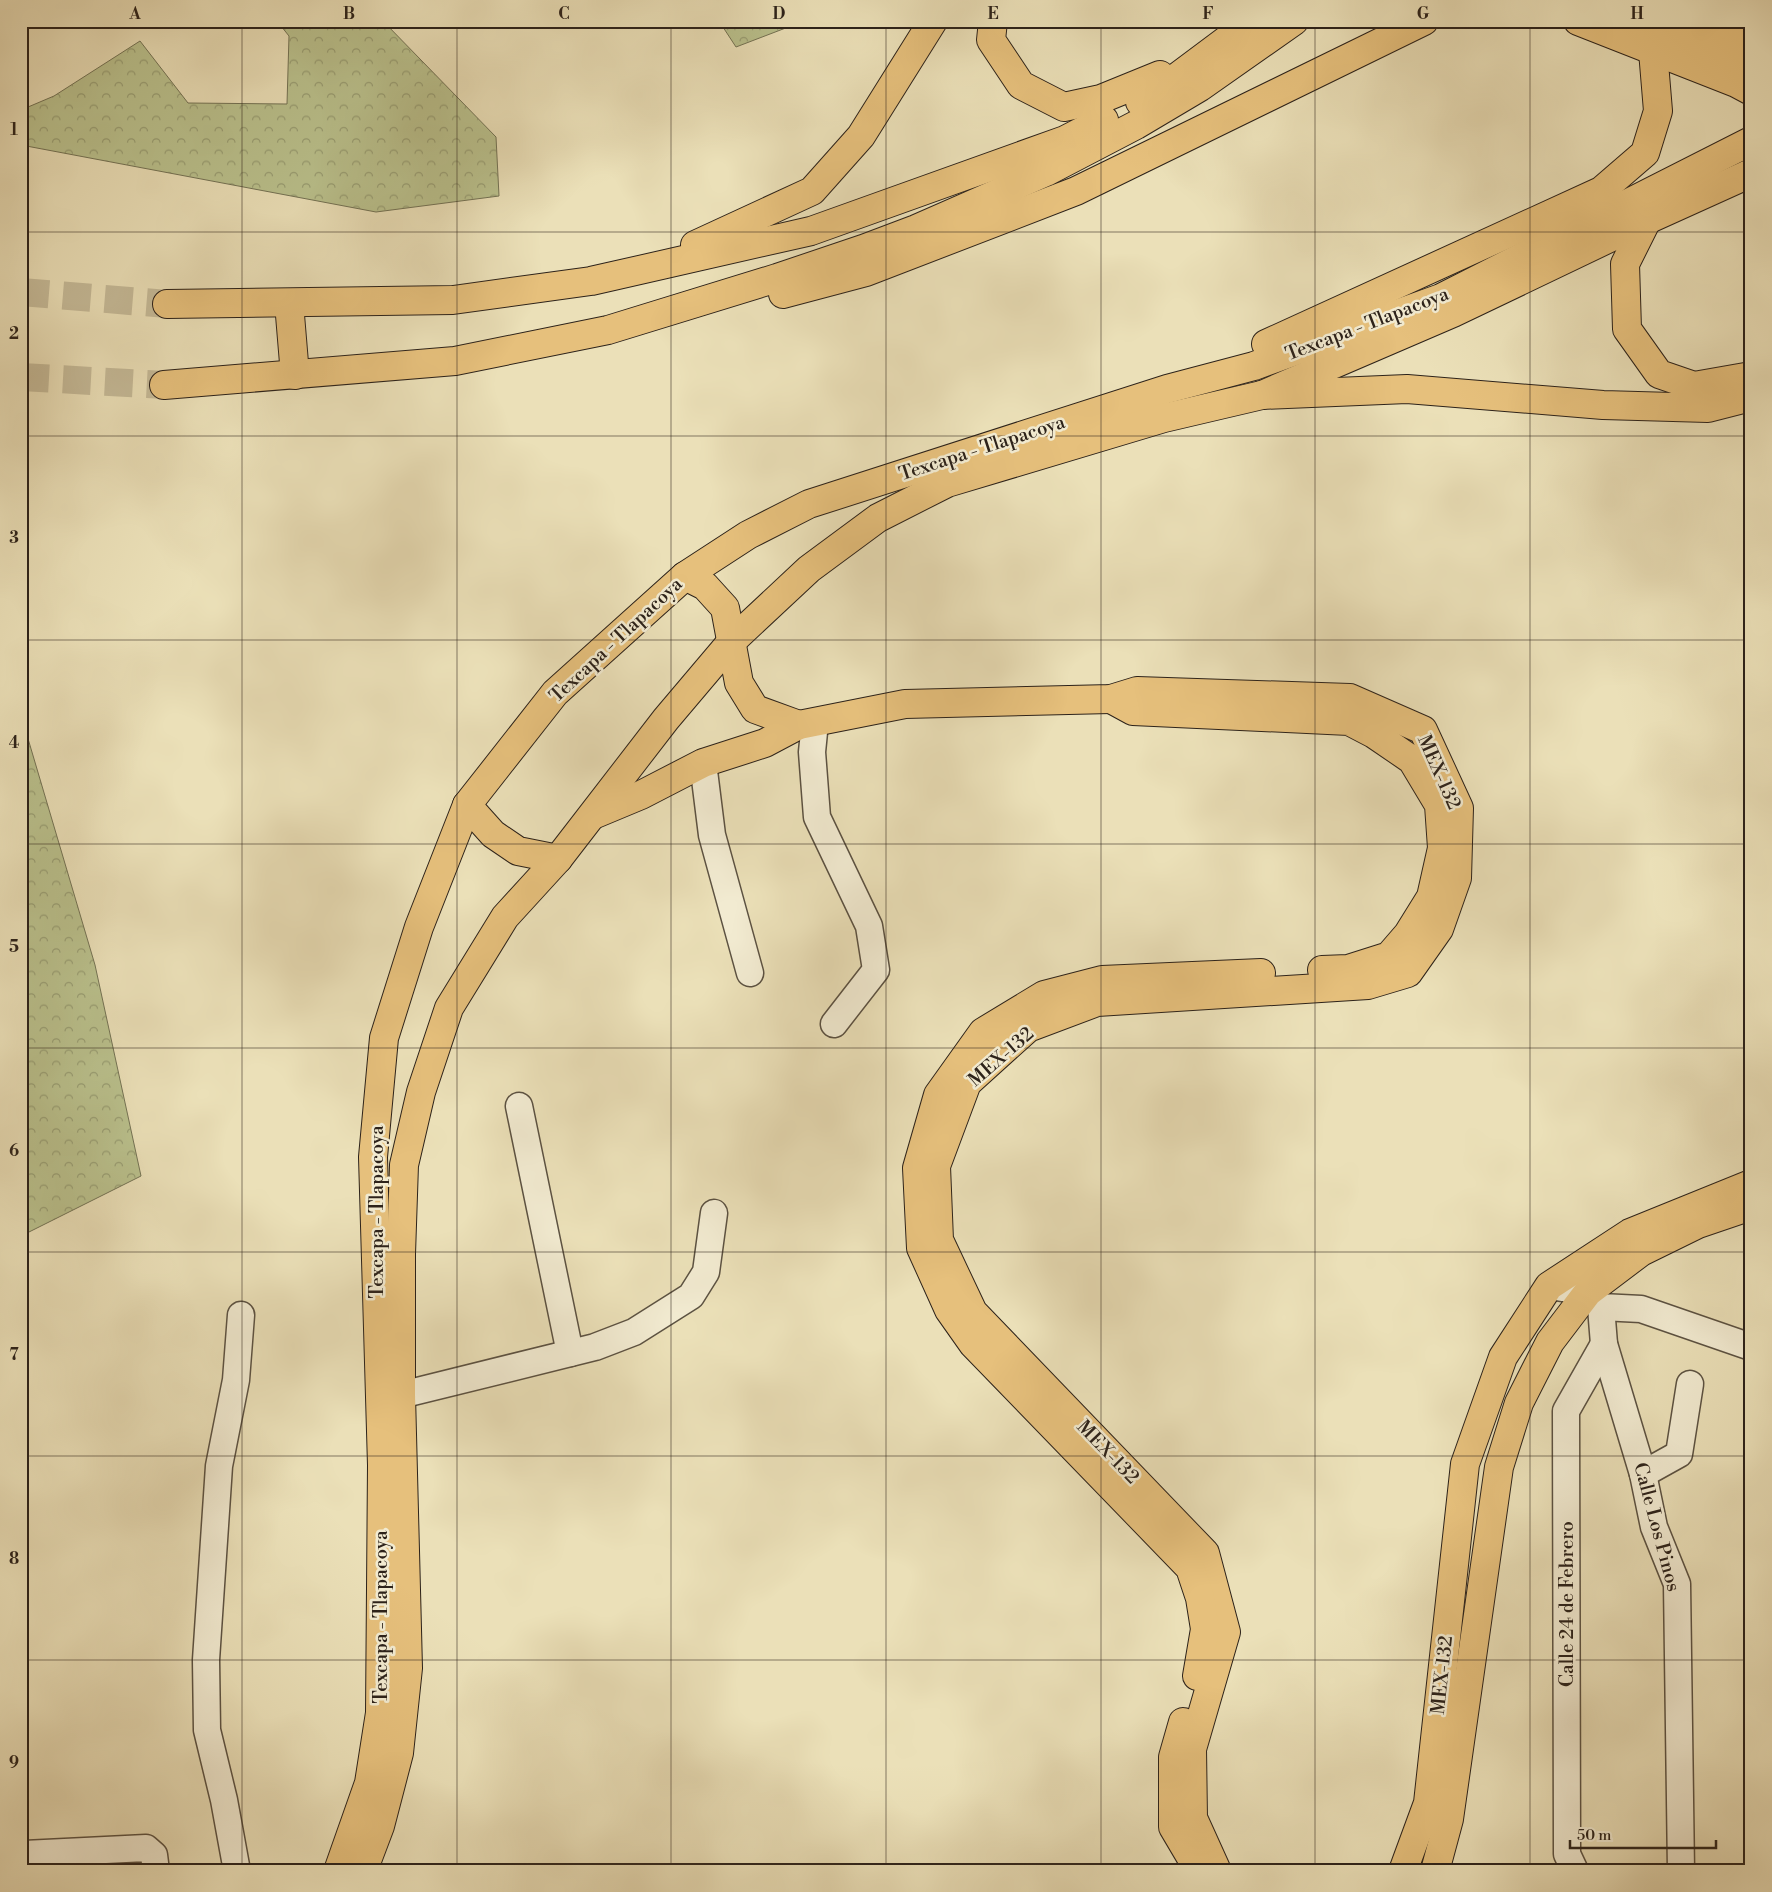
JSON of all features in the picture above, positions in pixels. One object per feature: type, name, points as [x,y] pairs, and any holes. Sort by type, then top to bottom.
[{"type":"main road","points":[[642,270],[812,191],[862,136],[933,21]]},
{"type":"main road","points":[[993,21],[991,40],[1021,85],[1064,106],[1101,99],[1203,57]]},
{"type":"main road","points":[[167,304],[453,300],[591,281],[811,231],[1065,140],[1153,95],[1252,21]]},
{"type":"main road","points":[[164,385],[455,361],[608,330],[777,278],[855,252],[969,207],[1046,172],[1136,125],[1200,86],[1294,21]]},
{"type":"main road","points":[[608,330],[657,326],[866,272],[1076,191],[1424,21]]},
{"type":"main road","points":[[1578,21],[1662,42],[1746,79]]},
{"type":"main road","points":[[1167,389],[1602,192],[1645,153],[1658,112],[1662,42],[1641,21]]},
{"type":"main road","points":[[1662,42],[1751,36]]},
{"type":"main road","name":"Texcapa - Tlapacoya","points":[[338,1871],[369,1783],[380,1713],[382,1464],[373,1157],[384,1038],[418,927],[467,805],[555,693],[685,576],[748,535],[809,504],[1167,389],[1254,366],[1441,298],[1751,141]]},
{"type":"main road","name":"Texcapa - Tlapacoya","points":[[363,1871],[380,1826],[399,1753],[408,1668],[401,1395],[400,1254],[404,1165],[421,1092],[449,1008],[505,917],[558,859],[666,719],[732,641],[810,569],[878,518],[947,483],[1164,418],[1262,395],[1453,313],[1647,220],[1751,173]]},
{"type":"main road","points":[[1647,220],[1625,264],[1627,329],[1659,374],[1694,386],[1751,376]]},
{"type":"main road","points":[[290,302],[295,375]]},
{"type":"main road","points":[[1262,395],[1407,389],[1603,405],[1708,408],[1751,397]]},
{"type":"main road","points":[[685,576],[705,586],[725,608],[739,683],[755,709],[807,723]]},
{"type":"main road","name":"MEX-132","points":[[807,723],[905,704],[1111,699],[1137,690],[1350,698],[1423,730],[1459,808],[1457,878],[1439,929],[1408,972],[1368,985],[1097,1002],[1028,1028],[967,1083],[936,1166],[939,1240],[973,1312],[1205,1553],[1226,1632],[1192,1749],[1193,1818],[1217,1871]]},
{"type":"main road","name":"MEX-132","points":[[1111,699],[1133,712],[1349,721],[1374,734],[1412,760],[1439,805],[1442,848],[1431,897],[1408,934],[1389,956],[1348,969],[1102,980],[1044,995],[983,1032],[938,1095],[916,1168],[921,1248],[949,1310],[973,1344],[1190,1568],[1200,1598],[1205,1629],[1200,1668],[1173,1757],[1173,1827],[1199,1871]]},
{"type":"main road","points":[[593,815],[641,795],[703,763],[765,743],[807,723]]},
{"type":"main road","points":[[467,805],[493,834],[518,851],[558,859]]},
{"type":"main road","points":[[1549,1286],[1630,1233],[1751,1184]]},
{"type":"main road","name":"MEX-132","points":[[1435,1871],[1449,1819],[1499,1467],[1519,1403],[1550,1342],[1641,1252],[1698,1224],[1751,1206]]},
{"type":"main road","name":"MEX-132","points":[[1403,1871],[1428,1803],[1465,1464],[1503,1357],[1549,1286]]},
{"type":"street","points":[[807,723],[812,752],[817,817],[869,926],[876,970],[834,1024]]},
{"type":"street","points":[[703,763],[712,835],[750,972]]},
{"type":"street","points":[[519,1106],[570,1352]]},
{"type":"street","points":[[401,1395],[595,1346],[634,1332],[691,1296],[706,1272],[714,1213]]},
{"type":"street","points":[[1549,1286],[1594,1300],[1641,1309],[1751,1347]]},
{"type":"street","name":"Calle Los Pinos","points":[[1594,1300],[1604,1344],[1643,1474],[1654,1527],[1677,1584],[1681,1871]]},
{"type":"street","points":[[237,1871],[224,1800],[207,1730],[206,1660],[219,1466],[236,1380],[240,1315]]},
{"type":"street","name":"Calle 24 de Febrero","points":[[1575,1871],[1567,1854],[1566,1411],[1604,1344]]},
{"type":"street","points":[[1643,1474],[1679,1454],[1690,1384]]},
{"type":"street","points":[[21,1856],[24,1854],[146,1848],[154,1855],[156,1871]]},
{"type":"green space","points":[[277,21],[383,21],[496,137],[499,196],[376,212],[21,145],[21,110],[54,96],[140,41],[188,103],[287,104],[289,36]]},
{"type":"green space","points":[[719,21],[804,21],[736,47]]},
{"type":"green space","points":[[21,715],[95,965],[141,1176],[21,1236]]},
{"type":"tunnel","points":[[21,292],[167,304]]},
{"type":"tunnel","points":[[21,377],[164,385]]}]
